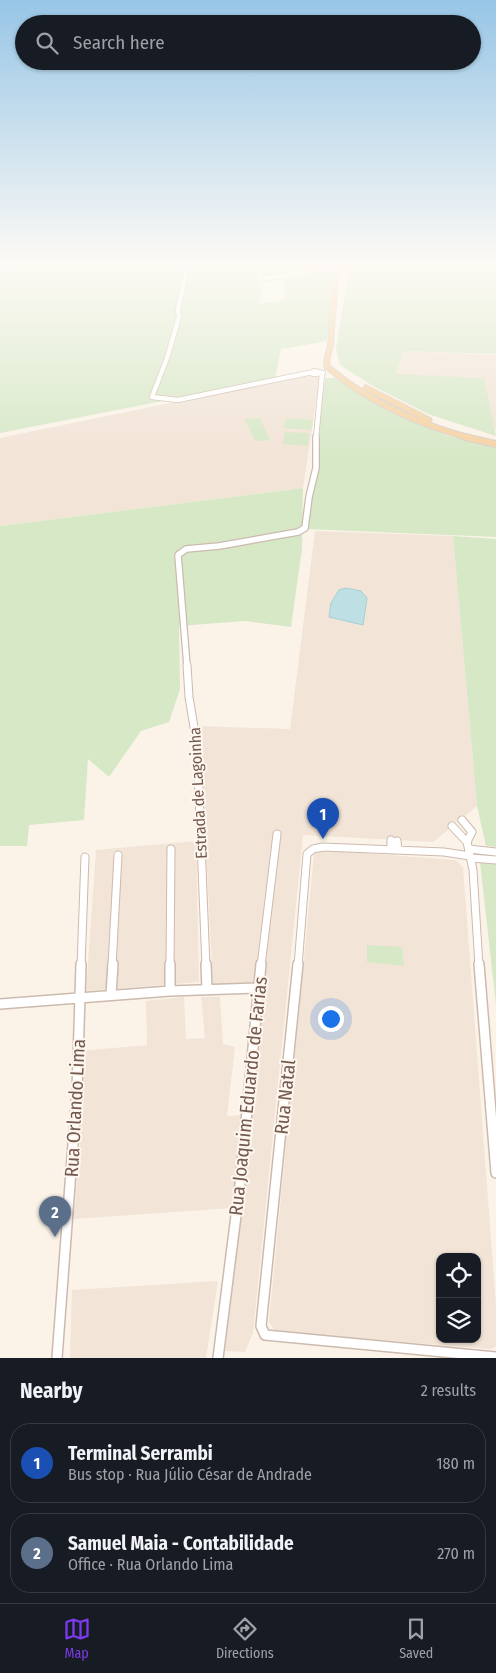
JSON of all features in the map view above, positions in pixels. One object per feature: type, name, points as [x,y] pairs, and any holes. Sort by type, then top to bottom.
[{"type":"main road","points":[[330,326],[331,342],[327,354],[330,368],[344,380],[411,418],[451,433],[496,444]]},
{"type":"main road","points":[[330,368],[416,414],[446,426],[496,440]]},
{"type":"street","points":[[175,326],[167,358],[152,398],[178,400],[330,368]]},
{"type":"street","points":[[314,371],[314,375],[330,368]]},
{"type":"street","name":"Estrada de Lagoinha","points":[[207,989],[197,745],[189,697],[178,556],[182,550],[220,546],[298,532],[305,528],[309,497],[316,468],[315,448],[323,380],[322,373]]},
{"type":"street","points":[[462,820],[472,832],[469,851],[496,1173]]},
{"type":"street","points":[[452,826],[469,851],[496,860]]},
{"type":"street","name":"Rua Joaquim Eduardo de Farias","points":[[218,1358],[240,1184],[258,988],[277,834]]},
{"type":"street","points":[[394,840],[394,850],[496,852]]},
{"type":"street","name":"Rua Natal","points":[[394,850],[318,847],[309,851],[306,858],[294,1013],[261,1323],[266,1335],[272,1337],[496,1357]]},
{"type":"street","points":[[170,991],[171,849]]},
{"type":"street","points":[[111,995],[118,855]]},
{"type":"street","name":"Rua Orlando Lima","points":[[57,1358],[74,1140],[85,857]]},
{"type":"street","points":[[0,1004],[170,991],[258,988]]},
{"type":"shaded area","points":[[403,351],[496,355],[496,430],[396,375]]},
{"type":"shaded area","points":[[306,375],[320,377],[303,488],[0,526],[0,438]]},
{"type":"shaded area","points":[[315,531],[453,536],[477,806],[433,842],[303,835],[253,1333],[245,1352],[225,1351],[256,1038],[281,834],[273,834],[254,984],[213,986],[205,830],[195,726],[290,729]]},
{"type":"shaded area","points":[[196,841],[199,982],[86,991],[96,850]]},
{"type":"shaded area","points":[[321,850],[455,860],[463,867],[496,1305],[496,1346],[491,1349],[291,1333],[274,1330],[269,1322],[314,854]]},
{"type":"shaded area","points":[[184,997],[186,1039],[205,1038],[201,997],[220,997],[223,1044],[235,1047],[227,1116],[243,1115],[232,1208],[74,1219],[81,1126],[81,1051],[147,1045],[146,1001]]},
{"type":"shaded area","points":[[218,1281],[206,1358],[70,1358],[72,1290]]},
{"type":"green space","points":[[0,326],[329,326],[327,341],[281,349],[275,379],[0,433]]},
{"type":"green space","points":[[340,326],[496,326],[496,354],[403,351],[396,374],[484,378],[496,436],[428,414],[373,386],[340,365],[336,349]]},
{"type":"green space","points":[[325,378],[337,378],[393,413],[448,436],[496,447],[496,537],[306,529]]},
{"type":"green space","points":[[260,418],[270,440],[255,441],[245,419]]},
{"type":"green space","points":[[286,418],[313,420],[311,430],[284,428]]},
{"type":"green space","points":[[285,432],[309,433],[308,446],[283,444]]},
{"type":"green space","points":[[303,488],[302,549],[291,627],[245,621],[179,626],[180,689],[169,722],[141,731],[109,777],[88,759],[84,820],[29,825],[27,846],[0,846],[0,526]]},
{"type":"green space","points":[[453,536],[496,539],[496,847],[486,846],[477,806]]},
{"type":"green space","points":[[480,862],[496,864],[496,1005]]},
{"type":"green space","points":[[367,945],[402,947],[404,966],[367,962]]},
{"type":"water","points":[[346,588],[361,591],[367,598],[363,625],[329,617],[331,603],[339,590]]},
{"type":"place","name":"Terminal Serrambi","points":[[323,839]]},
{"type":"place","name":"Samuel Maia - Contabilidade","points":[[55,1237]]}]
